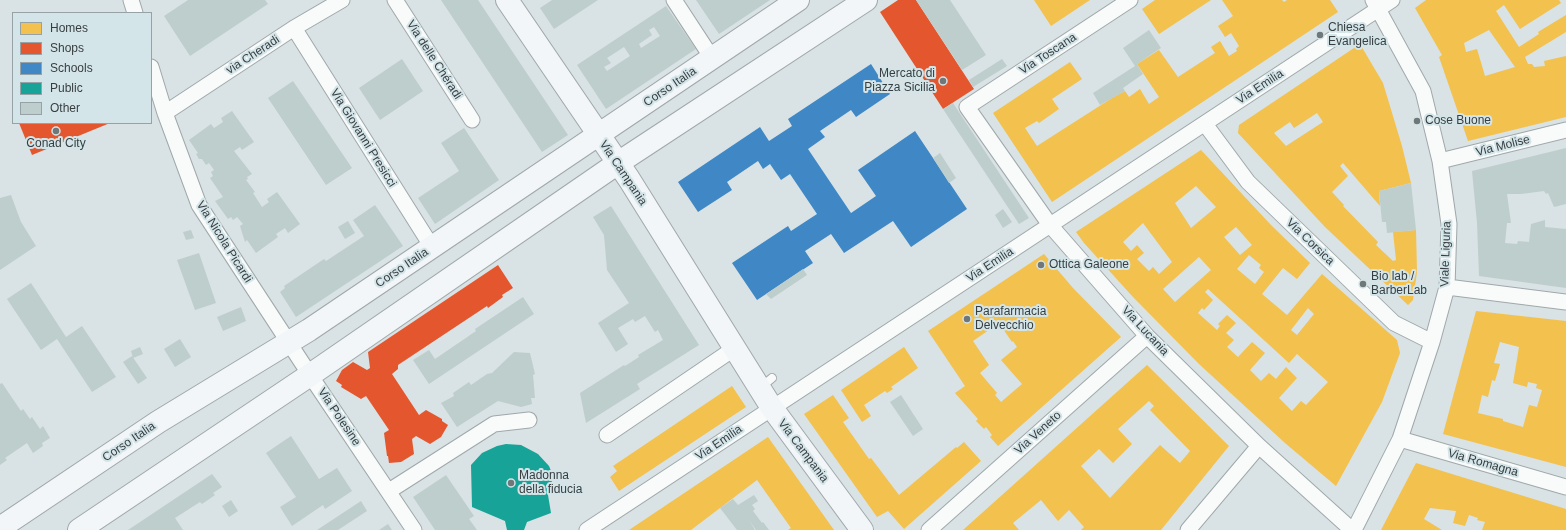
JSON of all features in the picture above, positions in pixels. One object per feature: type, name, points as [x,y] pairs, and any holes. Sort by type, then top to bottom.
[{"type":"street","points":[[131,0],[135,12]]},
{"type":"street","name":"via Cheradi","points":[[165,112],[294,28],[342,0]]},
{"type":"street","name":"Via delle Chéradi","points":[[395,0],[472,120]]},
{"type":"street","name":"Via Campania","points":[[507,0],[618,163],[735,348],[766,383],[772,408],[862,530]]},
{"type":"street","points":[[674,0],[712,58]]},
{"type":"street","name":"Corso Italia","points":[[0,528],[158,422],[289,342],[798,0]]},
{"type":"street","points":[[79,530],[310,375],[618,163],[866,0]]},
{"type":"street","name":"Via Toscana","points":[[967,108],[1130,0]]},
{"type":"street","name":"Via Emilia","points":[[589,529],[1205,124],[1376,4],[1392,0]]},
{"type":"street","name":"Viale Liguria","points":[[1353,530],[1400,439],[1432,342],[1447,287],[1449,224],[1440,161],[1424,91],[1376,4]]},
{"type":"street","name":"Via Giovanni Presicci","points":[[294,28],[432,247]]},
{"type":"street","name":"Via Nicola Picardi","points":[[152,70],[165,112],[199,205],[289,342]]},
{"type":"street","name":"Via Lucania","points":[[967,108],[1050,225],[1147,336],[1258,446],[1353,530]]},
{"type":"street","name":"Via Corsica","points":[[1205,124],[1248,182],[1394,323],[1432,342]]},
{"type":"street","name":"Via Molise","points":[[1440,161],[1566,130]]},
{"type":"street","points":[[1447,287],[1566,302]]},
{"type":"street","name":"Via Veneto","points":[[929,530],[1147,336]]},
{"type":"street","name":"Via Polesine","points":[[289,342],[414,530]]},
{"type":"street","points":[[607,435],[735,348]]},
{"type":"street","points":[[389,491],[494,424],[529,420]]},
{"type":"street","name":"Via Romagna","points":[[1400,439],[1566,487]]},
{"type":"street","points":[[1188,530],[1258,446]]},
{"type":"building: Homes","points":[[1034,0],[1090,0],[1051,26]]},
{"type":"building: Homes","points":[[1155,0],[1211,0],[1159,34],[1142,9]]},
{"type":"building: Homes","points":[[1222,0],[1282,0],[1284,2],[1287,0],[1330,0],[1338,12],[1052,202],[993,113],[1070,62],[1082,79],[1052,99],[1059,109],[1039,123],[1037,121],[1025,128],[1037,146],[1125,91],[1129,97],[1140,89],[1149,104],[1159,97],[1137,64],[1159,50],[1178,77],[1215,53],[1211,47],[1220,41],[1229,56],[1237,51],[1236,49],[1239,46],[1231,33],[1225,37],[1218,26],[1233,16]]},
{"type":"building: Homes","points":[[1426,0],[1559,0],[1561,3],[1520,29],[1504,5],[1496,11],[1519,47],[1539,34],[1538,32],[1566,15],[1566,32],[1525,57],[1528,64],[1532,64],[1534,67],[1545,66],[1544,61],[1566,56],[1566,117],[1468,141],[1439,57],[1442,55],[1415,8]],"holes":[[[1489,30],[1515,67],[1485,76],[1477,49],[1466,52],[1464,43]]]},
{"type":"building: Homes","points":[[1360,44],[1383,83],[1402,146],[1411,183],[1379,191],[1380,206],[1343,163],[1340,166],[1348,176],[1332,192],[1344,205],[1343,206],[1378,242],[1376,245],[1393,261],[1396,260],[1393,232],[1416,230],[1417,272],[1413,300],[1408,305],[1325,227],[1238,133],[1239,125]],"holes":[[[1317,113],[1323,122],[1286,146],[1274,133],[1290,122],[1294,128]]]},
{"type":"building: Homes","points":[[1201,150],[1271,225],[1310,263],[1297,279],[1283,268],[1262,294],[1287,315],[1322,274],[1397,340],[1400,353],[1382,402],[1336,486],[1285,443],[1199,364],[1133,297],[1084,243],[1076,232]],"holes":[[[1196,186],[1216,207],[1191,228],[1175,203]],[[1143,223],[1172,262],[1159,274],[1153,267],[1149,271],[1137,259],[1144,253],[1137,245],[1131,251],[1123,242]],[[1236,227],[1252,245],[1240,255],[1224,237]],[[1249,255],[1261,265],[1259,268],[1264,272],[1255,284],[1237,269]],[[1199,257],[1211,270],[1175,302],[1163,289]],[[1208,289],[1289,363],[1297,354],[1328,382],[1306,405],[1301,401],[1292,411],[1279,398],[1297,378],[1286,367],[1276,379],[1269,373],[1261,381],[1250,370],[1265,353],[1252,342],[1238,357],[1227,347],[1234,340],[1226,333],[1236,323],[1227,315],[1218,324],[1220,326],[1217,330],[1198,313],[1202,308],[1204,310],[1213,300],[1205,292]],[[1308,308],[1314,314],[1297,335],[1291,330]]]},
{"type":"building: Homes","points":[[1044,254],[1073,288],[1121,337],[998,446],[990,437],[992,435],[986,427],[984,429],[976,421],[978,419],[955,393],[965,386],[928,331]],"holes":[[[999,323],[1012,342],[1013,341],[1017,347],[1001,360],[1022,384],[1001,402],[995,395],[997,393],[980,373],[989,365],[973,341]]]},
{"type":"building: Homes","points":[[1476,311],[1566,321],[1566,467],[1443,434]],"holes":[[[1500,342],[1519,347],[1513,383],[1527,387],[1528,382],[1537,384],[1536,388],[1542,390],[1537,407],[1529,405],[1523,427],[1503,421],[1503,419],[1478,413],[1482,395],[1488,397],[1492,380],[1495,381],[1500,364],[1494,363]]]},
{"type":"building: Homes","points":[[904,347],[918,368],[891,387],[893,389],[887,393],[885,391],[864,405],[871,416],[862,422],[841,390]]},
{"type":"building: Homes","points":[[1147,365],[1229,446],[1161,530],[1081,530],[1084,527],[1069,510],[1058,521],[1041,500],[1013,523],[1019,530],[963,530]],"holes":[[[1149,401],[1154,406],[1150,410],[1190,451],[1180,463],[1160,445],[1110,498],[1081,466],[1099,449],[1113,463],[1132,444],[1118,429]]]},
{"type":"building: Homes","points":[[732,386],[746,407],[619,491],[610,477],[617,471],[613,466]]},
{"type":"building: Homes","points":[[833,395],[849,418],[843,422],[869,459],[871,458],[899,495],[964,442],[981,461],[904,529],[888,511],[877,517],[804,414]]},
{"type":"building: Homes","points":[[768,437],[834,530],[788,530],[791,528],[757,480],[691,530],[629,530]]},
{"type":"building: Homes","points":[[1416,463],[1566,509],[1566,530],[1482,530],[1485,522],[1477,520],[1478,518],[1469,515],[1465,526],[1453,523],[1456,511],[1430,508],[1424,519],[1442,530],[1381,530]]},
{"type":"building: Shops","points":[[898,0],[916,0],[974,89],[943,109],[880,12]]},
{"type":"building: Shops","name":"Conad City","points":[[19,124],[108,124],[32,155]]},
{"type":"building: Shops","points":[[498,265],[513,288],[502,295],[503,297],[488,308],[487,306],[398,365],[398,369],[392,374],[419,415],[426,410],[442,419],[442,421],[448,425],[441,437],[430,444],[416,436],[412,439],[414,454],[401,462],[389,463],[384,433],[389,430],[366,396],[361,399],[341,387],[342,385],[336,381],[342,370],[353,362],[367,370],[370,368],[368,352]]},
{"type":"building: Schools","points":[[871,64],[890,94],[856,117],[851,110],[820,131],[825,137],[808,149],[851,213],[876,196],[858,170],[915,131],[967,209],[911,247],[893,221],[844,253],[831,234],[805,251],[813,263],[757,300],[732,263],[788,226],[791,231],[817,214],[790,174],[781,180],[770,164],[763,169],[758,161],[727,182],[732,190],[698,212],[678,182],[760,127],[769,141],[792,126],[788,119]]},
{"type":"building: Public","name":"Madonna della fiducia","points":[[506,444],[521,445],[538,454],[549,466],[554,478],[547,489],[551,513],[527,522],[524,530],[507,530],[505,521],[472,507],[471,465],[482,453],[497,446]]},
{"type":"building: Other","points":[[188,0],[265,0],[268,4],[190,56],[164,16]]},
{"type":"building: Other","points":[[441,0],[478,0],[568,135],[542,152]]},
{"type":"building: Other","points":[[552,0],[598,0],[554,29],[540,8]]},
{"type":"building: Other","points":[[696,0],[770,0],[719,34]]},
{"type":"building: Other","points":[[916,0],[950,0],[986,55],[962,70]]},
{"type":"building: Other","points":[[666,6],[696,49],[606,109],[577,65]],"holes":[[[654,27],[660,36],[641,48],[639,44],[652,35],[649,30]],[[624,47],[630,56],[607,71],[604,67],[611,63],[607,58]]]},
{"type":"building: Other","points":[[1149,30],[1161,48],[1137,64],[1143,74],[1123,88],[1125,91],[1100,105],[1093,93],[1135,66],[1123,48]]},
{"type":"building: Other","points":[[402,59],[423,91],[380,120],[359,88]]},
{"type":"building: Other","points":[[1002,59],[1007,66],[973,87],[969,80]]},
{"type":"building: Other","points":[[293,81],[352,168],[326,185],[268,98]]},
{"type":"building: Other","points":[[953,103],[1029,218],[1019,224],[943,109]]},
{"type":"building: Other","points":[[232,111],[254,142],[242,150],[240,147],[234,151],[252,174],[247,177],[248,179],[246,180],[255,192],[253,193],[262,207],[269,202],[267,199],[277,192],[300,224],[288,233],[285,228],[276,234],[278,237],[256,253],[247,240],[245,242],[240,226],[243,224],[237,217],[233,220],[231,217],[228,219],[215,201],[223,197],[210,178],[213,176],[211,172],[214,170],[209,163],[206,165],[202,159],[199,159],[196,154],[198,153],[189,140],[211,124],[214,128],[223,122],[221,118]]},
{"type":"building: Other","points":[[464,128],[499,180],[435,224],[418,198],[459,171],[441,143]]},
{"type":"building: Other","points":[[1566,148],[1566,204],[1554,207],[1548,193],[1546,194],[1544,191],[1507,194],[1511,223],[1507,223],[1505,243],[1517,244],[1518,241],[1529,242],[1531,224],[1545,220],[1545,227],[1566,229],[1566,288],[1479,276],[1477,223],[1472,171]]},
{"type":"building: Other","points":[[940,153],[956,178],[949,183],[933,158]]},
{"type":"building: Other","points":[[1411,183],[1416,230],[1387,233],[1386,222],[1382,222],[1379,191]]},
{"type":"building: Other","points":[[11,195],[21,222],[36,246],[0,270],[0,198]]},
{"type":"building: Other","points":[[375,205],[403,246],[296,317],[280,292],[285,288],[284,286],[324,259],[326,261],[364,236],[353,220]]},
{"type":"building: Other","points":[[611,206],[699,345],[637,384],[640,389],[586,423],[580,393],[624,365],[625,366],[639,357],[638,355],[663,340],[658,330],[655,332],[645,316],[635,322],[633,319],[618,328],[628,344],[616,352],[598,323],[629,303],[607,270],[604,235],[593,217]]},
{"type":"building: Other","points":[[1003,209],[1012,222],[1003,228],[995,215]]},
{"type":"building: Other","points":[[348,221],[355,233],[345,239],[338,227]]},
{"type":"building: Other","points":[[191,230],[194,238],[186,240],[183,232]]},
{"type":"building: Other","points":[[199,253],[216,303],[195,310],[177,260]]},
{"type":"building: Other","points":[[803,269],[807,275],[771,299],[766,294]]},
{"type":"building: Other","points":[[31,283],[66,337],[82,326],[116,377],[92,392],[57,339],[41,350],[7,299]]},
{"type":"building: Other","points":[[523,297],[534,314],[429,384],[413,360],[429,350],[435,359],[476,331],[475,329]]},
{"type":"building: Other","points":[[241,307],[246,321],[223,331],[217,317]]},
{"type":"building: Other","points":[[180,339],[191,357],[175,367],[164,349]]},
{"type":"building: Other","points":[[140,347],[143,354],[133,358],[131,351]]},
{"type":"building: Other","points":[[514,352],[530,353],[535,374],[533,375],[535,398],[531,398],[532,404],[521,407],[498,401],[457,427],[441,403],[454,396],[453,393],[469,382],[471,385],[487,374],[492,373]]},
{"type":"building: Other","points":[[132,356],[147,378],[138,384],[123,362]]},
{"type":"building: Other","points":[[2,383],[21,411],[23,409],[30,419],[32,417],[40,429],[43,426],[50,438],[42,443],[43,446],[33,453],[27,443],[5,458],[7,460],[0,465],[0,384]]},
{"type":"building: Other","points":[[901,395],[923,429],[913,436],[890,402]]},
{"type":"building: Other","points":[[291,436],[319,479],[337,468],[352,491],[325,509],[323,505],[292,526],[280,507],[296,497],[266,453]]},
{"type":"building: Other","points":[[212,474],[222,487],[213,493],[215,495],[202,504],[200,502],[175,518],[183,530],[128,530]]},
{"type":"building: Other","points":[[446,475],[474,516],[469,519],[477,530],[435,530],[413,497]]},
{"type":"building: Other","points":[[754,495],[758,501],[752,505],[755,509],[753,511],[769,530],[756,530],[749,520],[755,530],[737,530],[720,508],[733,499],[738,505]]},
{"type":"building: Other","points":[[231,500],[238,511],[229,517],[222,506]]},
{"type":"building: Other","points":[[361,501],[367,511],[338,530],[317,530]]},
{"type":"building: Other","points":[[388,524],[392,530],[379,530]]},
{"type":"place","name":"Chiesa Evangelica","points":[[1320,35]]},
{"type":"place","name":"Mercato di Piazza Sicilia","points":[[943,81]]},
{"type":"place","name":"Cose Buone","points":[[1417,121]]},
{"type":"place","name":"Conad City","points":[[56,131]]},
{"type":"place","name":"Ottica Galeone","points":[[1041,265]]},
{"type":"place","name":"Bio lab / BarberLab","points":[[1363,284]]},
{"type":"place","name":"Parafarmacia Delvecchio","points":[[967,319]]},
{"type":"place","name":"Madonna della fiducia","points":[[511,483]]}]
